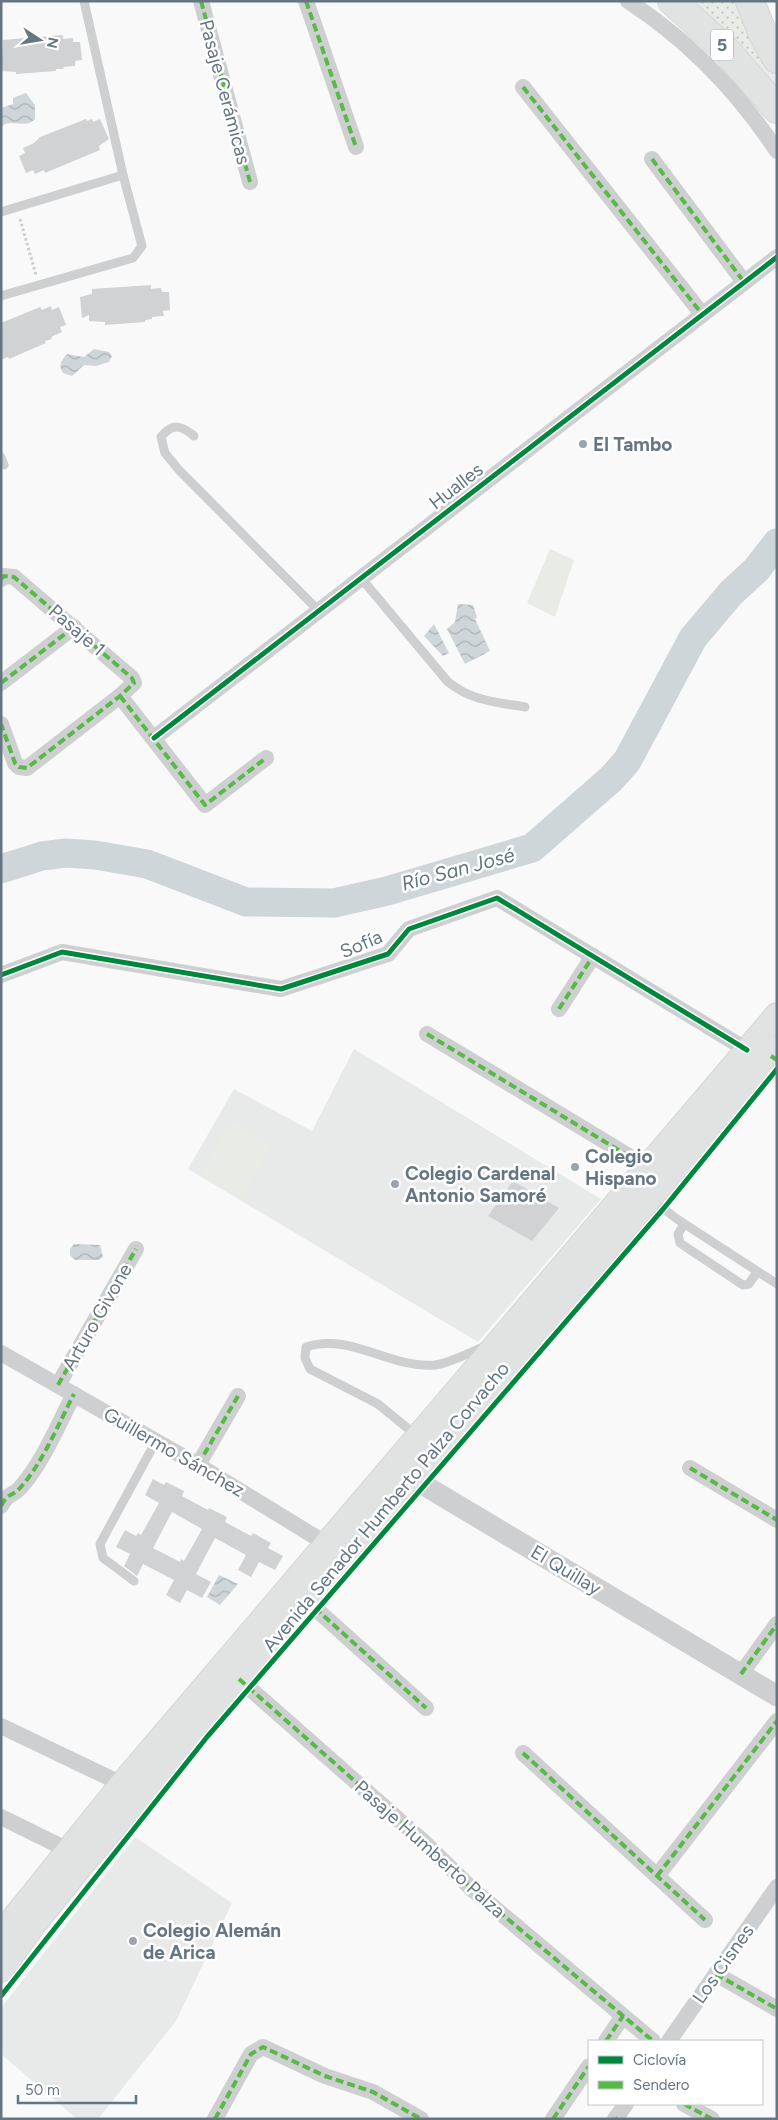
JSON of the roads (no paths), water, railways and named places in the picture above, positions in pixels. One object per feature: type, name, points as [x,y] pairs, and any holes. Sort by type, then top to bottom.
[{"type":"highway","name":"5","points":[[672,1],[725,49],[777,109]]},
{"type":"highway","name":"5","points":[[750,1],[763,34],[777,59]]},
{"type":"main road","name":"Avenida Senador Humberto Palza Corvacho","points":[[401,1471],[417,1436],[777,1015]]},
{"type":"main road","name":"Avenida Senador Humberto Palza Corvacho","points":[[8,1921],[122,1784],[335,1549],[401,1471],[649,1198],[775,1055]]},
{"type":"main road","name":"Avenida Senador Humberto Palza Corvacho","points":[[1,1970],[34,1923],[84,1862],[306,1600],[335,1549]]},
{"type":"street","name":"Pasaje Cerámicas","points":[[200,1],[250,182]]},
{"type":"street","points":[[306,1],[356,147]]},
{"type":"street","points":[[628,1],[681,41],[709,66],[744,106],[777,151]]},
{"type":"street","points":[[523,87],[702,314]]},
{"type":"street","points":[[652,159],[744,282]]},
{"type":"street","name":"Hualles","points":[[154,738],[777,257]]},
{"type":"street","name":"Pasaje 1","points":[[1,579],[4,576],[14,577],[132,678],[133,685],[27,768],[19,767],[15,763],[1,724]]},
{"type":"street","points":[[1,683],[74,627]]},
{"type":"street","points":[[120,696],[205,805],[266,758]]},
{"type":"street","name":"Sofía","points":[[1,975],[62,952],[281,989],[388,954],[409,929],[497,898],[747,1050]]},
{"type":"street","points":[[559,1009],[593,956]]},
{"type":"street","points":[[427,1034],[647,1166]]},
{"type":"street","name":"Arturo Givone","points":[[58,1385],[136,1249]]},
{"type":"street","name":"Guillermo Sánchez","points":[[1,1353],[198,1465],[335,1549]]},
{"type":"street","points":[[3,1498],[19,1490],[38,1460],[74,1394]]},
{"type":"street","points":[[198,1465],[238,1396]]},
{"type":"street","points":[[690,1468],[777,1520]]},
{"type":"street","name":"El Quillay","points":[[401,1471],[777,1696]]},
{"type":"street","points":[[306,1600],[426,1708]]},
{"type":"street","points":[[741,1674],[777,1624]]},
{"type":"street","name":"Pasaje Humberto Palza","points":[[239,1679],[424,1842],[472,1889],[652,2040]]},
{"type":"street","points":[[657,1876],[777,1721]]},
{"type":"street","points":[[1,1726],[122,1784]]},
{"type":"street","points":[[523,1753],[705,1920]]},
{"type":"street","points":[[1,1817],[68,1850]]},
{"type":"street","name":"Los Cisnes","points":[[670,2040],[777,1887]]},
{"type":"street","points":[[716,1974],[777,2009]]},
{"type":"street","points":[[607,2040],[623,2016]]},
{"type":"street","points":[[216,2119],[251,2054],[259,2048],[269,2048],[325,2076],[373,2092],[421,2119]]},
{"type":"street","points":[[553,2119],[588,2067]]},
{"type":"street","points":[[616,2119],[625,2105]]},
{"type":"street","points":[[686,2105],[712,2119]]},
{"type":"lane","points":[[1,296],[132,258],[142,246],[84,1]]},
{"type":"lane","points":[[1,212],[124,175]]},
{"type":"lane","points":[[194,436],[184,428],[176,426],[169,428],[161,437],[166,453],[179,470],[319,611]]},
{"type":"lane","points":[[361,578],[448,682],[463,694],[525,707]]},
{"type":"lane","points":[[649,1198],[684,1224],[777,1284]]},
{"type":"lane","points":[[684,1224],[678,1234],[680,1243],[735,1280],[743,1285],[749,1284],[757,1272]]},
{"type":"lane","points":[[417,1436],[378,1404],[310,1369],[304,1358],[306,1347],[320,1342],[356,1348],[408,1363],[435,1365],[498,1342]]},
{"type":"lane","points":[[134,1581],[103,1558],[100,1544],[156,1441]]},
{"type":"water","points":[[26,93],[35,105],[35,119],[27,123],[9,123],[1,127],[1,108],[13,104],[13,98]]},
{"type":"water","points":[[94,349],[109,352],[112,356],[109,362],[96,366],[84,365],[72,376],[63,373],[61,363],[67,354],[84,357]]},
{"type":"water","points":[[458,604],[473,605],[477,617],[475,619],[490,651],[465,664],[447,629],[455,622]]},
{"type":"water","points":[[434,624],[449,653],[443,656],[424,636]]},
{"type":"water","points":[[74,1244],[100,1245],[103,1257],[99,1260],[75,1260],[70,1255],[70,1249]]},
{"type":"water","points":[[219,1575],[238,1584],[220,1605],[207,1597]]},
{"type":"waterway","name":"Río San José","points":[[1,869],[42,856],[66,853],[95,855],[147,864],[246,902],[334,903],[387,891],[532,848],[611,779],[627,761],[693,638],[731,593],[756,570],[777,543]]},
{"type":"place","name":"El Tambo","points":[[583,444]]},
{"type":"place","name":"Colegio Hispano","points":[[575,1167]]},
{"type":"place","name":"Colegio Cardenal Antonio Samoré","points":[[395,1184]]},
{"type":"place","name":"Colegio Alemán de Arica","points":[[133,1941]]}]
